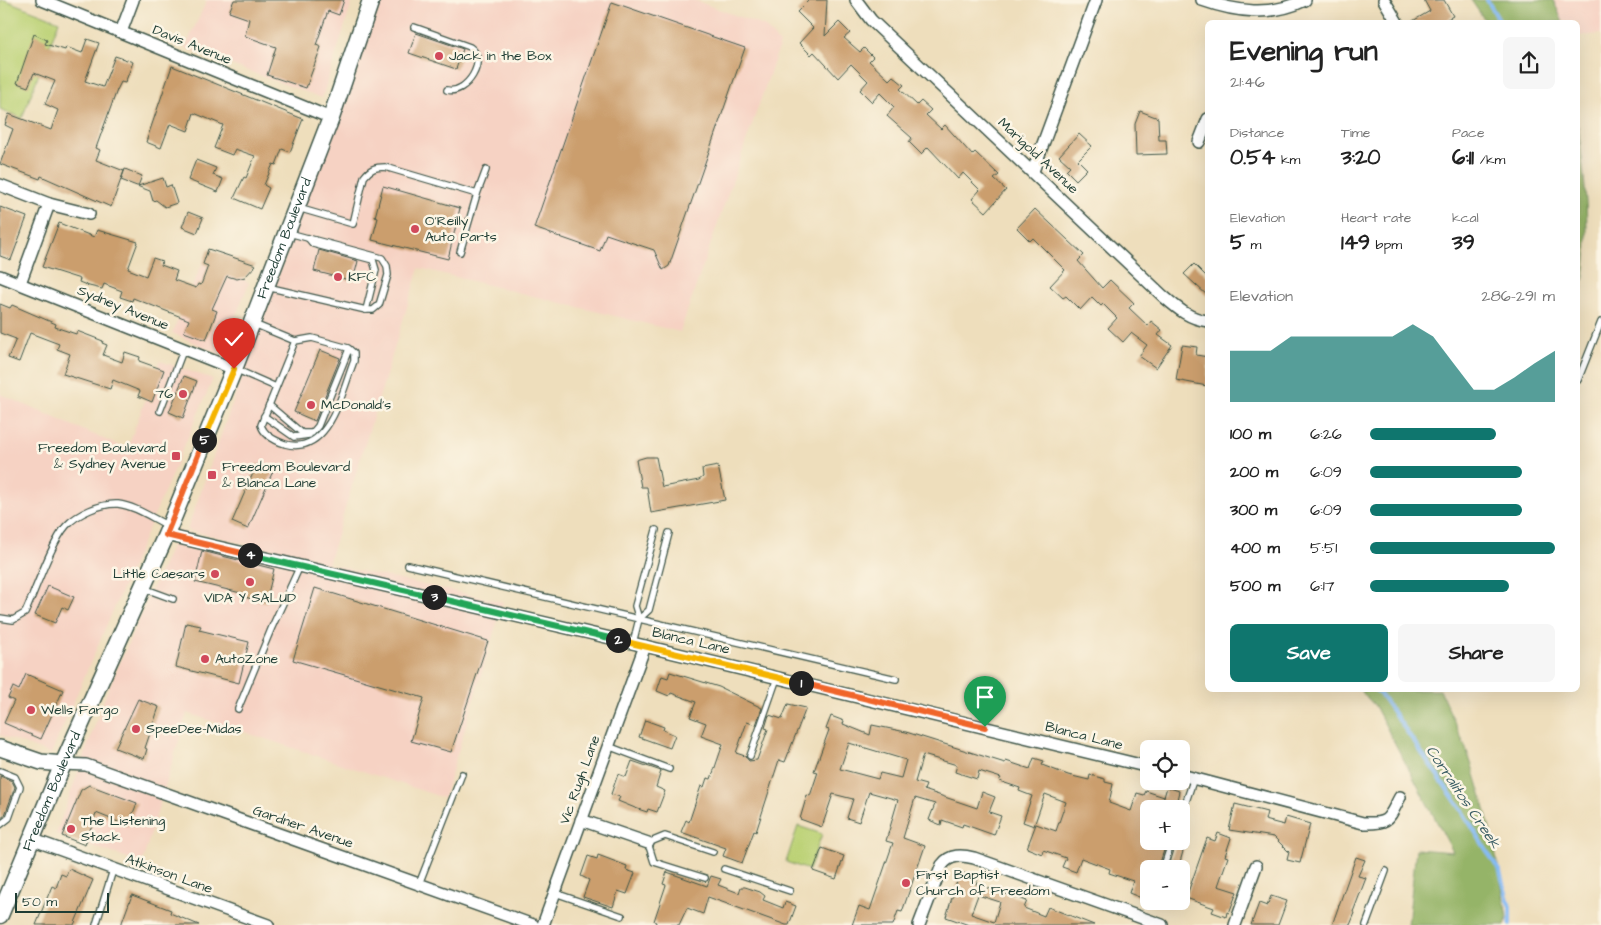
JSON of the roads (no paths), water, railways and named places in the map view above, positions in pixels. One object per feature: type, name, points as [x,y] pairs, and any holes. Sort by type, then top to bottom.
[{"type":"main road","name":"Freedom Boulevard","points":[[0,915],[63,764],[168,531],[234,369],[331,118],[371,0]]},
{"type":"street","name":"Davis Avenue","points":[[42,0],[331,118]]},
{"type":"street","points":[[121,32],[132,0]]},
{"type":"street","name":"Marigold Avenue","points":[[856,0],[871,20],[1174,305],[1191,318],[1205,320]]},
{"type":"street","points":[[1033,171],[1096,0]]},
{"type":"street","points":[[1202,0],[1222,7],[1247,11],[1272,10],[1305,0]]},
{"type":"street","points":[[1384,0],[1396,20]]},
{"type":"street","points":[[1244,20],[1247,11]]},
{"type":"street","points":[[1199,142],[1205,127]]},
{"type":"street","points":[[0,185],[49,204],[89,214]]},
{"type":"street","points":[[20,283],[49,204]]},
{"type":"street","name":"Sydney Avenue","points":[[0,276],[234,369]]},
{"type":"street","name":"Blanca Lane","points":[[168,531],[300,566],[639,644],[1140,765]]},
{"type":"street","name":"Vic Rugh Lane","points":[[543,925],[608,746],[639,644]]},
{"type":"street","points":[[0,748],[41,762],[63,764]]},
{"type":"street","name":"Gardner Avenue","points":[[63,764],[86,765],[533,925]]},
{"type":"street","points":[[1190,777],[1363,823],[1380,824],[1388,818],[1400,797]]},
{"type":"street","points":[[582,820],[648,843]]},
{"type":"street","name":"Atkinson Lane","points":[[31,839],[263,924]]},
{"type":"street","points":[[919,925],[938,871],[944,862],[957,856],[974,858],[1162,925]]},
{"type":"street","points":[[1235,925],[1256,866]]},
{"type":"lane","points":[[414,27],[470,48],[477,54],[478,60],[472,77],[460,89],[453,92],[447,90]]},
{"type":"lane","points":[[296,207],[353,224],[364,177],[368,171],[377,167],[385,167],[477,194]]},
{"type":"lane","points":[[460,252],[486,170]]},
{"type":"lane","points":[[265,286],[366,310],[373,310],[379,305],[388,271],[382,258],[286,232]]},
{"type":"lane","points":[[308,238],[313,244],[373,260],[376,270],[366,310]]},
{"type":"lane","points":[[1580,375],[1601,322]]},
{"type":"lane","points":[[251,323],[295,341],[312,338],[349,349],[354,353],[354,361],[332,418],[322,434],[302,444],[285,444],[264,432],[261,425],[295,341]]},
{"type":"lane","points":[[160,410],[184,348]]},
{"type":"lane","points":[[264,416],[294,437],[302,438],[312,433],[318,426],[349,349]]},
{"type":"lane","points":[[234,369],[276,387]]},
{"type":"lane","points":[[269,405],[302,433],[312,433]]},
{"type":"lane","points":[[0,618],[13,620],[25,613],[60,535],[74,519],[82,514],[98,508],[119,504],[168,531]]},
{"type":"lane","points":[[639,644],[639,618],[635,606],[656,530]]},
{"type":"lane","points":[[639,618],[649,610],[669,533]]},
{"type":"lane","points":[[408,565],[896,679]]},
{"type":"lane","points":[[238,709],[300,566]]},
{"type":"lane","points":[[143,588],[173,600]]},
{"type":"lane","points":[[750,756],[778,678]]},
{"type":"lane","points":[[608,746],[669,769]]},
{"type":"lane","points":[[0,771],[15,777],[20,787],[9,818],[0,825]]},
{"type":"lane","points":[[419,884],[462,774]]},
{"type":"lane","points":[[1186,800],[1194,778]]},
{"type":"lane","points":[[705,878],[654,862],[648,843],[665,836],[712,852]]},
{"type":"lane","points":[[724,869],[790,891]]},
{"type":"lane","points":[[96,925],[114,870]]},
{"type":"lane","points":[[1366,925],[1386,871]]},
{"type":"lane","points":[[555,893],[622,916]]},
{"type":"waterway","name":"Corralitos Creek","points":[[1487,0],[1499,20]]},
{"type":"waterway","name":"Corralitos Creek","points":[[1378,692],[1459,806],[1500,872],[1510,907],[1510,925]]},
{"type":"place","name":"Jack in the Box","points":[[439,56]]},
{"type":"place","name":"O'Reilly Auto Parts","points":[[415,229]]},
{"type":"place","name":"KFC","points":[[338,277]]},
{"type":"place","name":"76","points":[[183,394]]},
{"type":"place","name":"McDonald's","points":[[311,405]]},
{"type":"place","name":"Freedom Boulevard & Sydney Avenue","points":[[176,456]]},
{"type":"place","name":"Freedom Boulevard & Blanca Lane","points":[[212,475]]},
{"type":"place","name":"Little Caesars","points":[[215,574]]},
{"type":"place","name":"VIDA Y SALUD","points":[[250,582]]},
{"type":"place","name":"AutoZone","points":[[205,659]]},
{"type":"place","name":"Wells Fargo","points":[[31,710]]},
{"type":"place","name":"SpeeDee-Midas","points":[[136,729]]},
{"type":"place","name":"The Listening Stack","points":[[71,829]]},
{"type":"place","name":"First Baptist Church of Freedom","points":[[906,883]]}]
